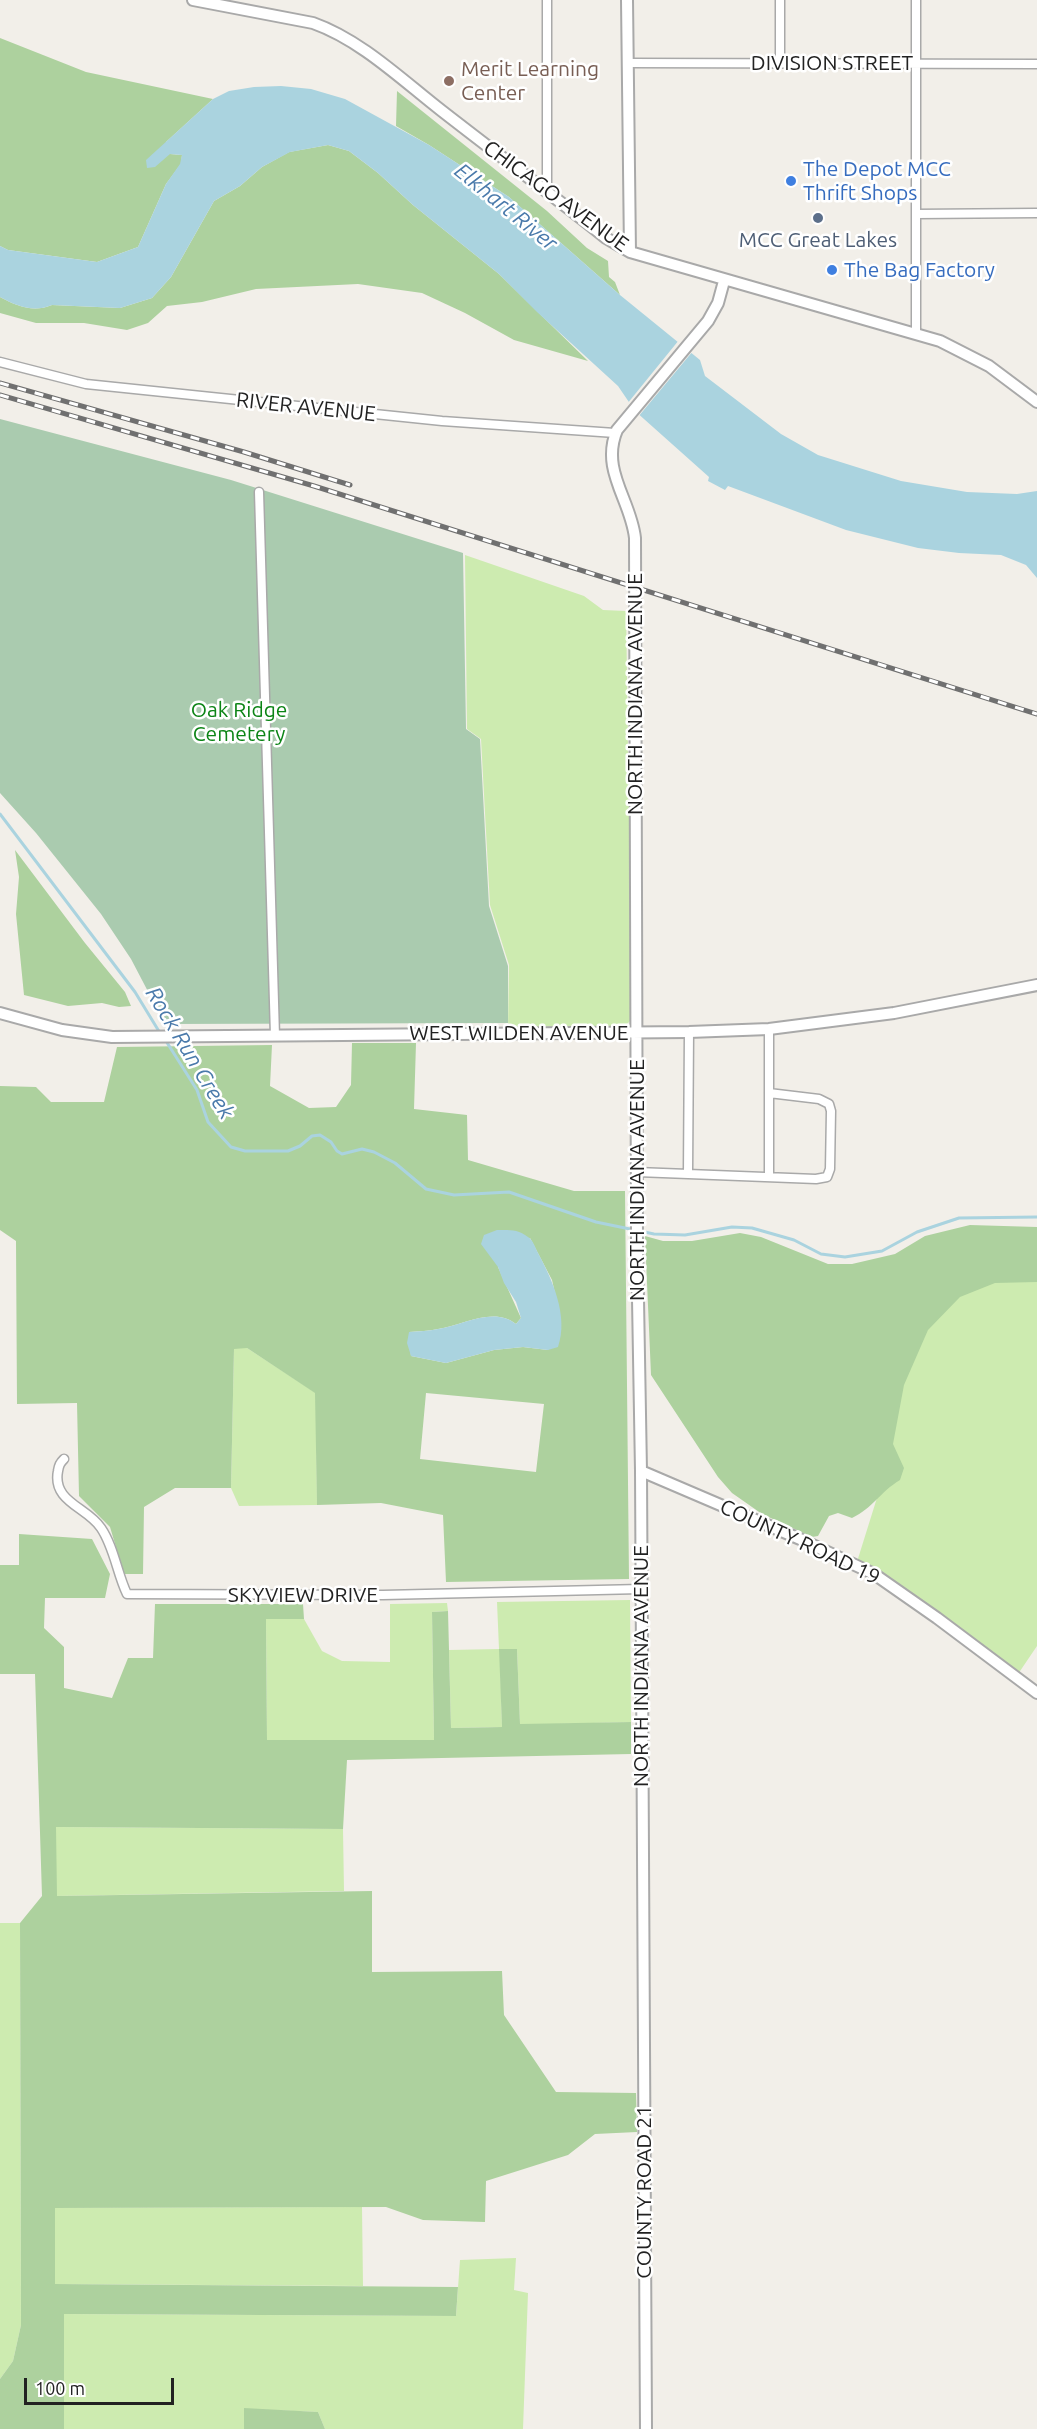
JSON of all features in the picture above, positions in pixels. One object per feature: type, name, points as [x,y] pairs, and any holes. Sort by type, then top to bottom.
[{"type":"street","name":"CHICAGO AVENUE","points":[[193,0],[250,6],[332,30],[350,41],[606,238],[630,252],[940,340],[989,366],[1037,402]]},
{"type":"street","points":[[547,0],[548,192]]},
{"type":"street","points":[[627,0],[630,252]]},
{"type":"street","points":[[780,0],[780,63]]},
{"type":"street","points":[[916,0],[916,333]]},
{"type":"street","name":"DIVISION STREET","points":[[628,63],[1037,64]]},
{"type":"street","points":[[916,214],[1037,213]]},
{"type":"street","points":[[615,433],[713,313],[724,280]]},
{"type":"street","name":"RIVER AVENUE","points":[[0,362],[86,384],[442,421],[615,433]]},
{"type":"street","name":"NORTH INDIANA AVENUE","points":[[615,433],[614,477],[631,519],[635,538],[642,1956]]},
{"type":"street","points":[[259,492],[275,1036]]},
{"type":"street","name":"WEST WILDEN AVENUE","points":[[0,1013],[84,1034],[145,1037],[689,1032],[769,1029],[894,1013],[1037,986]]},
{"type":"street","points":[[769,1029],[769,1177]]},
{"type":"street","points":[[688,1173],[689,1032]]},
{"type":"street","points":[[637,1172],[816,1179],[826,1177],[830,1168],[831,1112],[829,1104],[819,1099],[769,1093]]},
{"type":"street","name":"SKYVIEW DRIVE","points":[[64,1459],[60,1463],[57,1479],[59,1488],[67,1500],[101,1527],[127,1594],[383,1595],[641,1589]]},
{"type":"street","name":"COUNTY ROAD 19","points":[[641,1471],[800,1539],[873,1574],[937,1618],[1037,1693]]},
{"type":"street","name":"COUNTY ROAD 21","points":[[642,1956],[646,2429]]},
{"type":"green space","points":[[0,38],[86,72],[213,99],[166,142],[170,154],[182,155],[181,164],[166,184],[138,247],[97,262],[8,250],[0,246]]},
{"type":"green space","points":[[397,91],[547,211],[587,248],[608,261],[609,277],[615,282],[620,295],[509,197],[396,126]]},
{"type":"green space","points":[[328,145],[349,151],[378,173],[413,205],[499,274],[588,361],[514,340],[422,293],[358,284],[256,289],[202,302],[167,306],[148,323],[127,330],[84,323],[36,323],[0,313],[0,297],[19,306],[32,308],[52,305],[120,308],[152,298],[171,277],[214,201],[240,186],[262,167],[289,152]]},
{"type":"green space","name":"Oak Ridge Cemetery","points":[[0,419],[231,480],[463,553],[466,729],[480,739],[489,906],[508,966],[508,1023],[165,1024],[131,959],[101,914],[36,833],[0,793]]},
{"type":"green space","points":[[465,555],[584,596],[603,610],[626,611],[632,1015],[631,1020],[625,1026],[508,1027],[509,965],[490,905],[481,739],[467,729]]},
{"type":"green space","points":[[15,850],[125,992],[131,1006],[119,1007],[102,1003],[68,1006],[24,995],[16,914],[19,877]]},
{"type":"green space","points":[[352,1043],[416,1043],[414,1109],[467,1115],[468,1160],[574,1191],[625,1191],[629,1579],[446,1582],[443,1515],[381,1503],[317,1505],[315,1393],[247,1348],[234,1349],[231,1488],[175,1488],[144,1507],[143,1574],[124,1574],[110,1527],[79,1496],[77,1403],[17,1404],[16,1241],[0,1230],[0,1086],[36,1087],[51,1102],[104,1102],[117,1047],[272,1045],[270,1086],[309,1108],[336,1107],[351,1085]],"holes":[[[530,1238],[552,1280],[560,1316],[548,1350],[523,1347],[494,1350],[446,1363],[411,1356],[409,1332],[428,1331],[488,1317],[507,1319],[516,1324],[521,1318],[498,1267]],[[426,1393],[544,1404],[536,1472],[420,1459]]]},
{"type":"green space","points":[[970,1225],[1037,1227],[1037,1282],[995,1283],[960,1297],[928,1330],[904,1385],[893,1444],[904,1468],[900,1480],[866,1510],[852,1518],[838,1513],[829,1516],[818,1536],[812,1537],[762,1514],[732,1493],[718,1477],[651,1375],[645,1236],[663,1241],[692,1241],[740,1233],[761,1237],[828,1264],[852,1264],[895,1254],[925,1236]]},
{"type":"green space","points":[[1037,1278],[1037,1646],[1016,1677],[856,1565],[886,1469],[900,1384],[923,1328],[956,1295],[994,1280]]},
{"type":"green space","points":[[234,1348],[247,1348],[316,1393],[317,1505],[239,1506],[231,1488]]},
{"type":"green space","points":[[19,1534],[92,1539],[110,1574],[105,1598],[45,1598],[44,1628],[64,1647],[64,1688],[112,1698],[128,1658],[153,1658],[155,1604],[303,1604],[304,1619],[266,1619],[267,1740],[434,1740],[432,1612],[448,1611],[451,1728],[502,1727],[499,1649],[517,1649],[520,1724],[631,1722],[631,1754],[347,1760],[343,1829],[56,1827],[57,1896],[372,1891],[372,1972],[502,1971],[504,2015],[556,2092],[636,2093],[637,2132],[595,2134],[568,2155],[486,2181],[485,2222],[423,2220],[386,2207],[55,2208],[55,2284],[458,2287],[456,2316],[64,2314],[64,2429],[0,2429],[0,2379],[13,2361],[21,2325],[20,1923],[42,1896],[35,1674],[0,1674],[0,1565],[19,1565]]},
{"type":"green space","points":[[630,1600],[631,1722],[520,1725],[517,1649],[500,1649],[502,1727],[451,1728],[449,1650],[499,1649],[497,1602]]},
{"type":"green space","points":[[447,1603],[448,1611],[432,1612],[434,1740],[267,1740],[266,1619],[304,1619],[322,1651],[342,1661],[390,1662],[390,1604]]},
{"type":"green space","points":[[56,1827],[343,1829],[344,1891],[56,1896]]},
{"type":"green space","points":[[0,1923],[20,1923],[21,2325],[13,2361],[0,2379]]},
{"type":"green space","points":[[362,2207],[363,2286],[55,2284],[55,2208]]},
{"type":"green space","points":[[516,2258],[514,2290],[528,2293],[523,2429],[325,2429],[318,2412],[244,2409],[244,2429],[64,2429],[63,2314],[456,2316],[460,2260]]},
{"type":"green space","points":[[244,2408],[318,2412],[325,2429],[244,2429]]},
{"type":"water","name":"Elkhart River","points":[[281,86],[311,89],[345,99],[429,145],[509,197],[620,295],[700,360],[705,376],[781,434],[818,455],[901,481],[967,492],[1017,494],[1037,491],[1037,578],[1026,565],[1001,555],[918,548],[846,530],[728,486],[725,490],[708,481],[709,477],[635,411],[618,386],[499,274],[349,151],[328,145],[290,152],[262,167],[240,186],[214,201],[171,277],[152,298],[120,308],[52,305],[32,308],[19,306],[0,297],[0,246],[8,250],[97,262],[138,247],[166,184],[180,164],[182,155],[170,154],[155,167],[147,168],[146,160],[213,99],[229,91]]},
{"type":"water","points":[[497,1230],[513,1230],[521,1233],[530,1238],[534,1244],[549,1274],[560,1310],[561,1335],[558,1347],[548,1350],[523,1347],[494,1350],[446,1363],[411,1356],[407,1343],[409,1332],[428,1331],[488,1317],[507,1319],[516,1324],[521,1318],[516,1302],[504,1283],[498,1267],[481,1244],[484,1235]]},
{"type":"pier","points":[[679,340],[693,351],[638,417],[627,404]]},
{"type":"waterway","name":"Rock Run Creek","points":[[0,814],[135,992],[160,1033]]},
{"type":"waterway","name":"Rock Run Creek","points":[[166,1041],[197,1090],[208,1122],[231,1147],[245,1151],[288,1151],[300,1146],[312,1136],[320,1135],[331,1142],[342,1154],[362,1149],[374,1152],[395,1163],[426,1189],[454,1195],[509,1192],[596,1222],[654,1234],[685,1235],[732,1227],[752,1228],[794,1240],[821,1254],[845,1257],[882,1251],[917,1232],[959,1218],[1037,1217]]},
{"type":"railway","points":[[0,383],[244,452],[350,485]]},
{"type":"railway","points":[[0,395],[314,486],[1037,714]]},
{"type":"place","name":"Merit Learning Center","points":[[449,81]]},
{"type":"place","name":"The Depot MCC Thrift Shops","points":[[791,181]]},
{"type":"place","name":"MCC Great Lakes","points":[[818,218]]},
{"type":"place","name":"The Bag Factory","points":[[832,270]]}]
